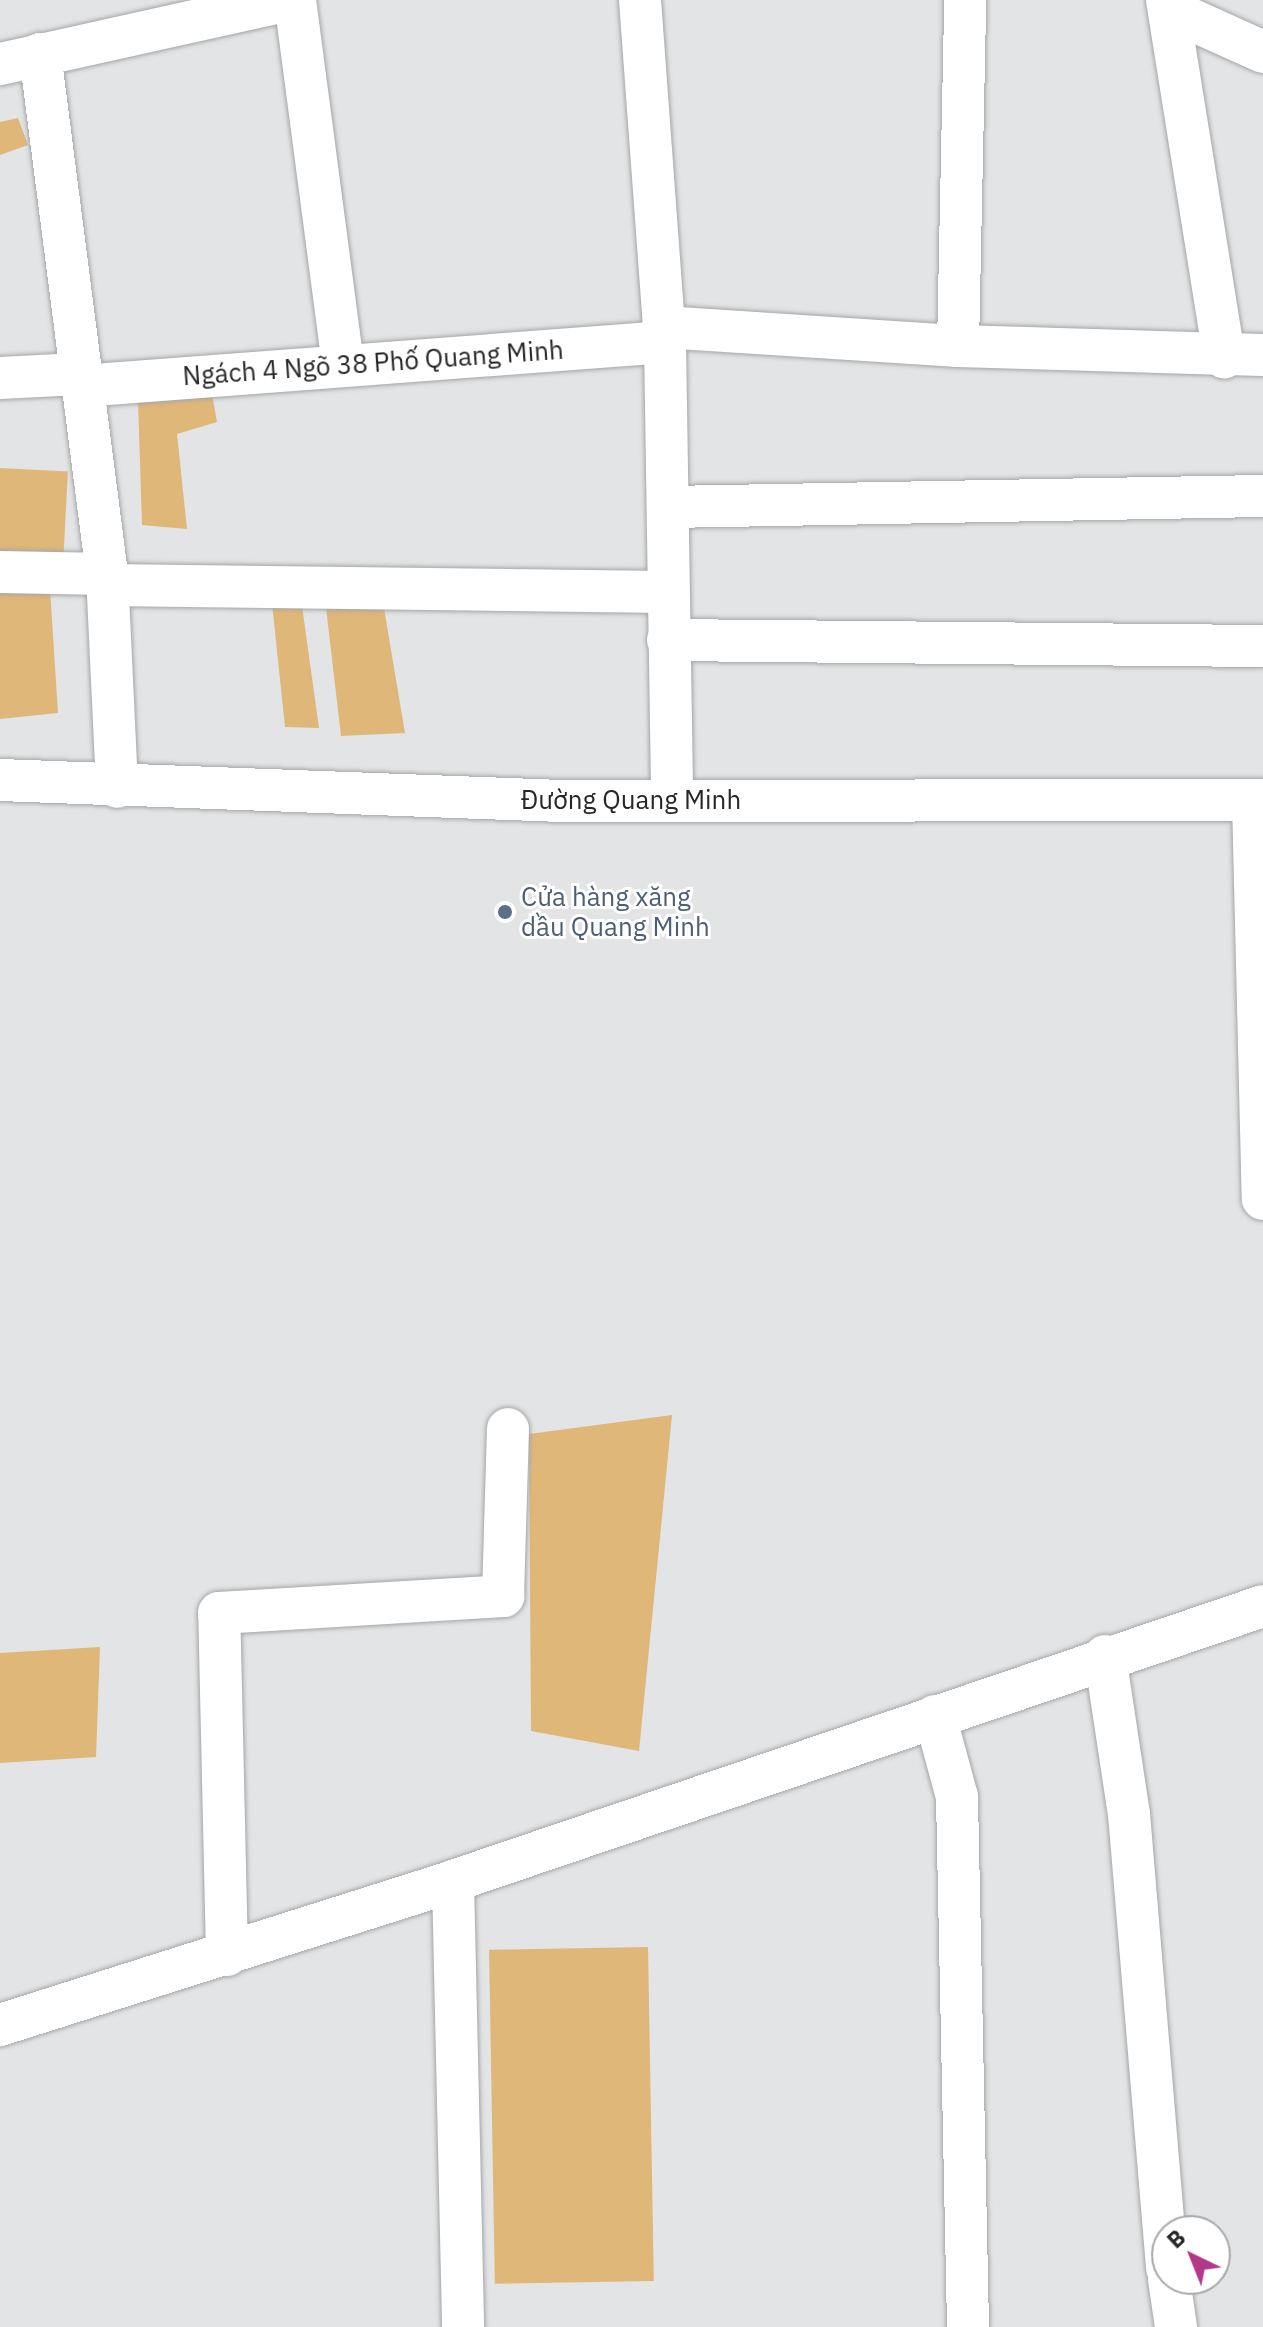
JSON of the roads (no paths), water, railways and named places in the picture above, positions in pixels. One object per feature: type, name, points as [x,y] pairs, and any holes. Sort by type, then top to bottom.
[{"type":"street","points":[[0,64],[40,54],[114,18],[292,0],[343,364]]},
{"type":"street","points":[[640,0],[664,335],[672,801]]},
{"type":"street","points":[[958,346],[965,0]]},
{"type":"street","points":[[1169,5],[1263,52]]},
{"type":"street","points":[[1169,5],[1244,356]]},
{"type":"street","points":[[40,54],[107,580],[117,787]]},
{"type":"street","name":"Ngách 4 Ngõ 38 Phố Quang Minh","points":[[0,378],[80,380],[343,364],[664,335],[1244,356]]},
{"type":"street","points":[[668,507],[1263,496]]},
{"type":"street","points":[[0,572],[107,580],[667,592]]},
{"type":"street","points":[[668,640],[1263,646]]},
{"type":"street","name":"Đường Quang Minh","points":[[0,780],[117,787],[672,801],[1258,800]]},
{"type":"street","points":[[1258,800],[1263,1199]]},
{"type":"street","points":[[227,1955],[219,1613],[503,1596],[508,1429]]},
{"type":"street","points":[[0,2025],[453,1881],[1105,1656],[1263,1606]]},
{"type":"street","points":[[1105,1656],[1129,1814],[1163,2215]]},
{"type":"street","points":[[935,1716],[957,1797],[968,2327]]},
{"type":"street","points":[[453,1881],[463,2327]]},
{"type":"street","points":[[1171,2295],[1176,2327]]},
{"type":"place","name":"Cửa hàng xăng dầu Quang Minh","points":[[505,912]]}]
